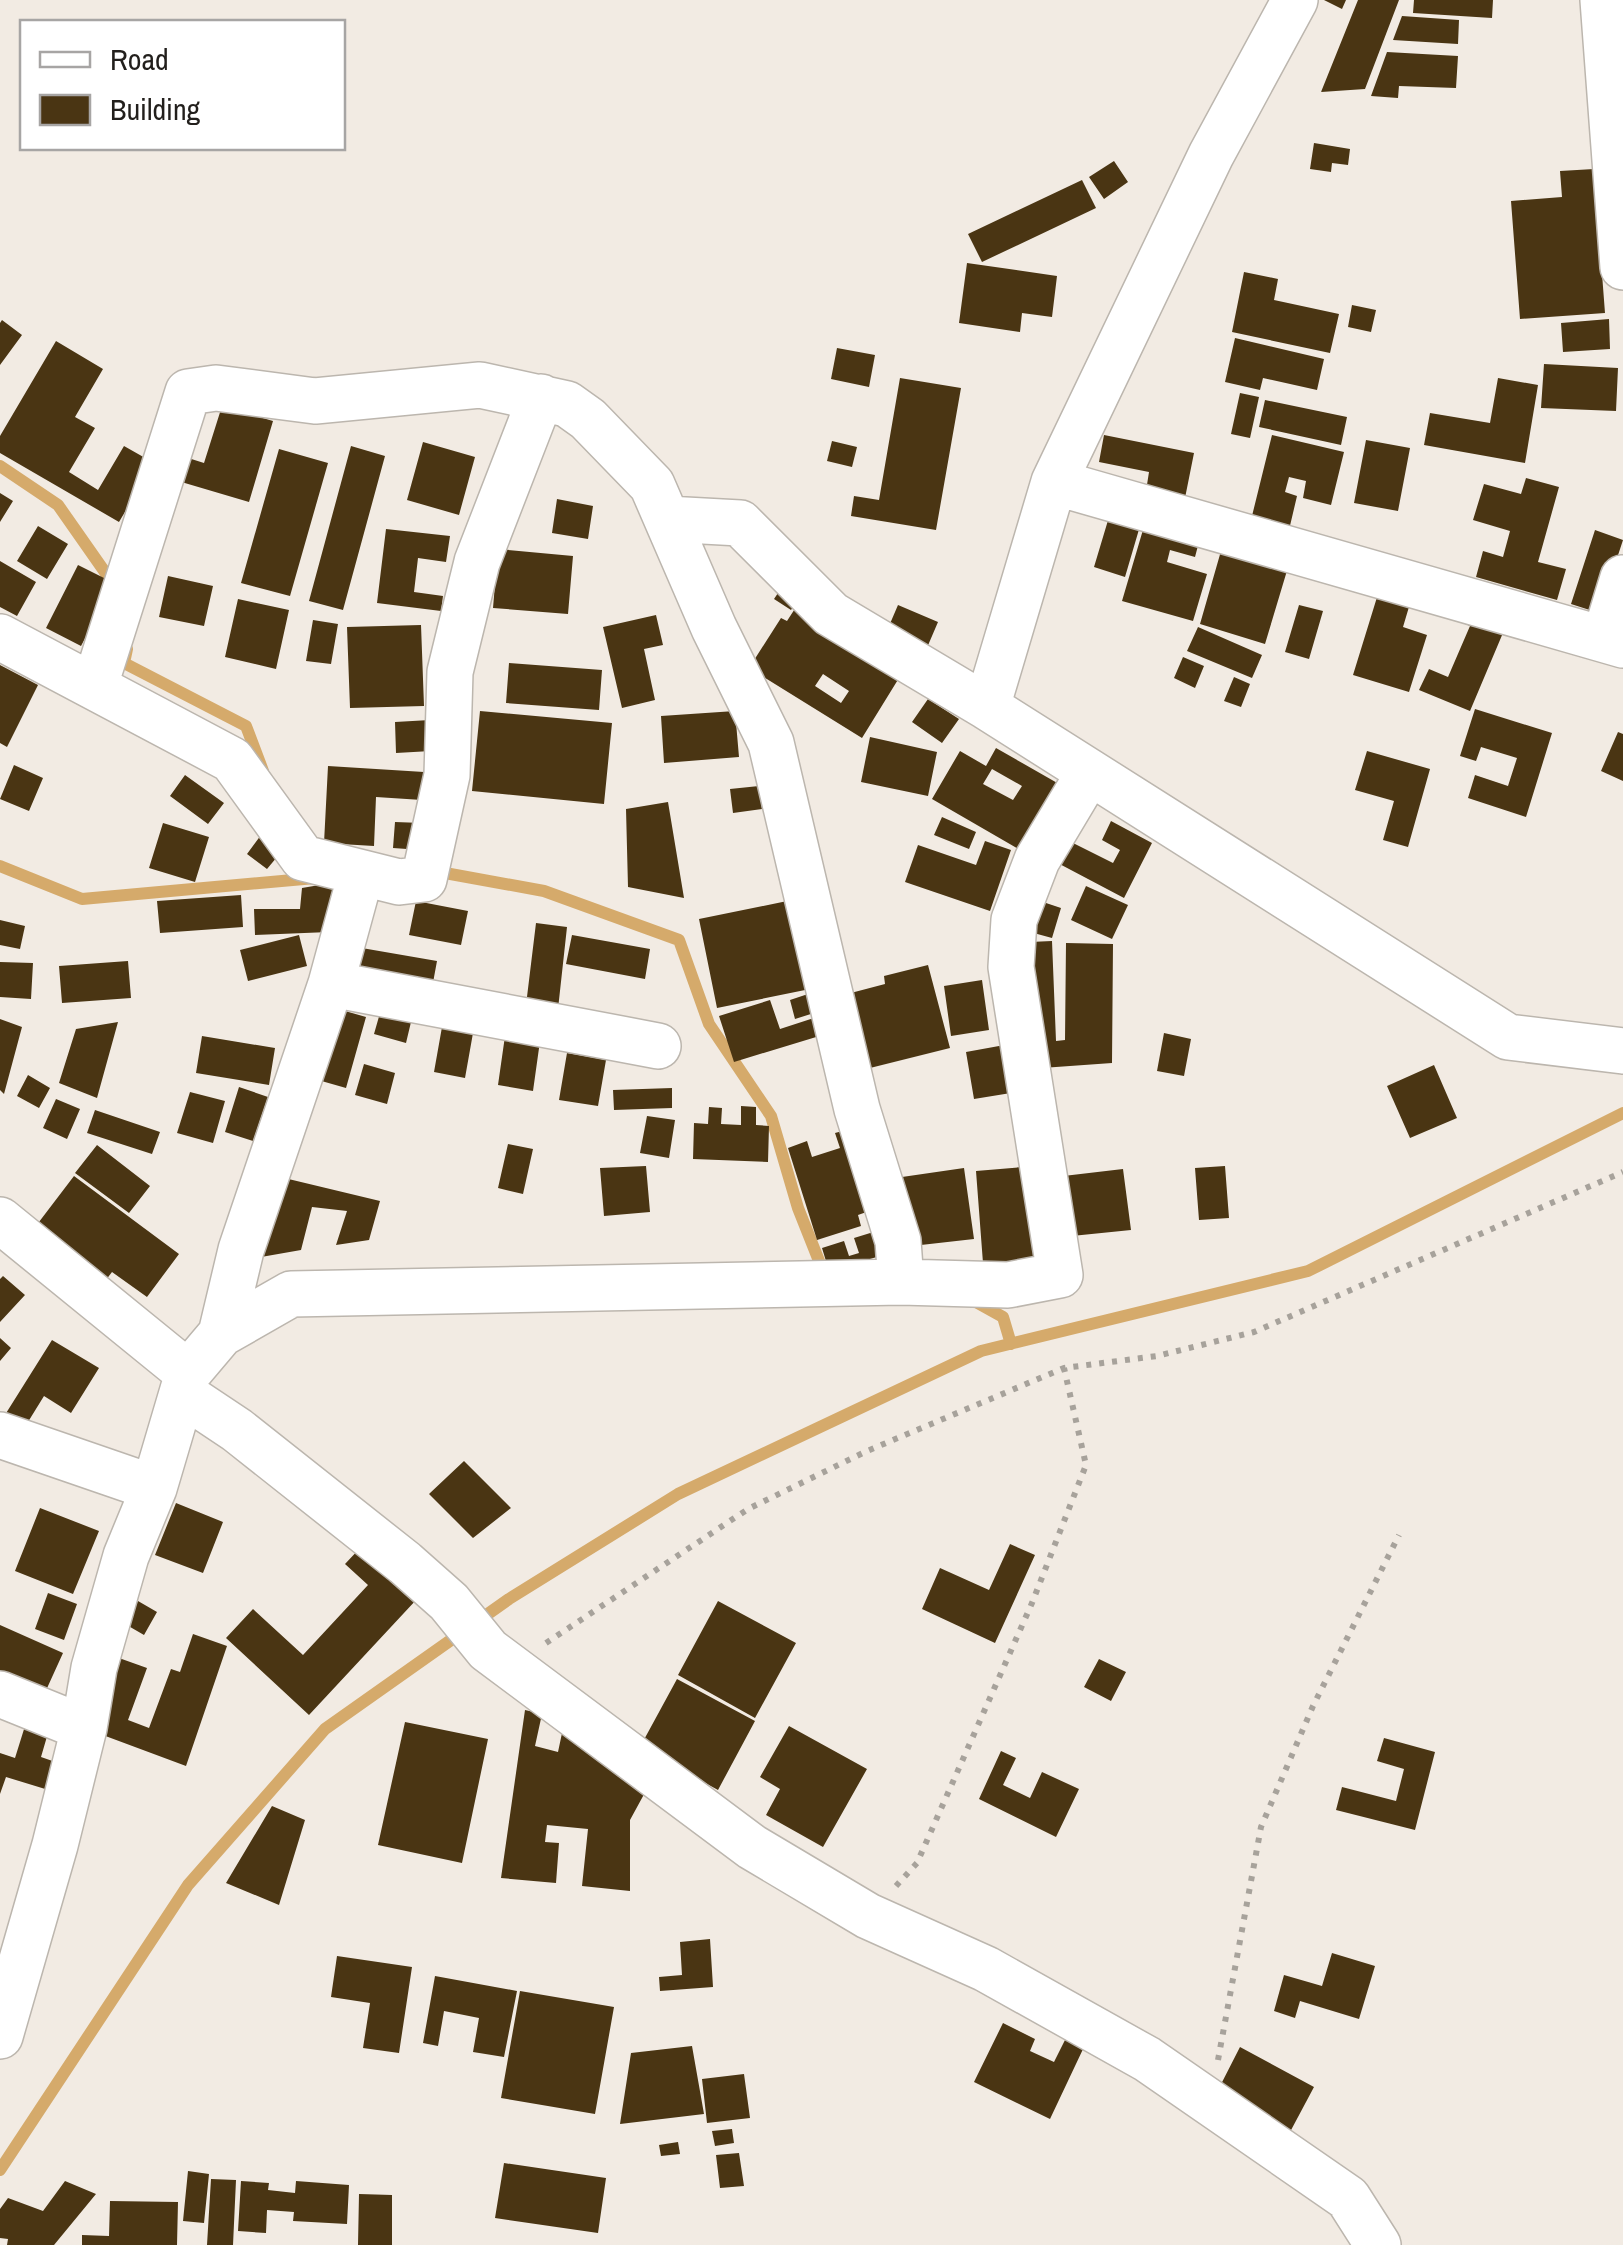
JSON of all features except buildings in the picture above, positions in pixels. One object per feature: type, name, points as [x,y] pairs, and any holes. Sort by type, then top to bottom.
[{"type":"street","points":[[986,707],[1054,482],[1210,155],[1295,0]]},
{"type":"street","points":[[1603,0],[1623,266]]},
{"type":"street","points":[[95,685],[188,392],[216,388],[315,401],[480,385],[567,404],[588,419],[652,485],[714,628],[771,743],[858,1109],[898,1242],[900,1282]]},
{"type":"street","points":[[0,637],[232,760],[303,858],[400,882],[424,879],[447,775],[450,672],[477,562],[541,397]]},
{"type":"street","points":[[1054,482],[1614,641],[1623,578]]},
{"type":"street","points":[[667,519],[740,523],[832,614],[1508,1037],[1623,1051]]},
{"type":"street","points":[[0,2036],[84,1728],[94,1668],[126,1556],[154,1488],[185,1384],[222,1334],[291,1294],[900,1282],[1008,1285],[1060,1275],[1011,966],[1014,920],[1037,860],[1089,772]]},
{"type":"street","points":[[222,1334],[241,1250],[332,984],[361,874]]},
{"type":"street","points":[[332,984],[658,1046]]},
{"type":"street","points":[[0,1220],[236,1430],[449,1602],[496,1657],[752,1847],[868,1916],[986,1970],[1186,2086],[1348,2198],[1378,2245]]},
{"type":"street","points":[[0,1435],[154,1488]]},
{"type":"street","points":[[0,1694],[84,1728]]},
{"type":"path","points":[[496,1657],[542,1645],[748,1509],[867,1451],[1064,1368],[1157,1356],[1254,1332],[1623,1172]]},
{"type":"path","points":[[868,1916],[917,1864],[1032,1603],[1086,1465],[1064,1368]]},
{"type":"path","points":[[1186,2086],[1222,2057],[1262,1827],[1313,1706],[1399,1534]]},
{"type":"waterway","points":[[0,466],[58,505],[114,585]]},
{"type":"waterway","points":[[127,649],[124,663],[246,726],[263,771]]},
{"type":"waterway","points":[[0,866],[82,899],[315,878]]},
{"type":"waterway","points":[[434,871],[544,891],[679,940],[709,1024],[771,1116],[798,1208],[825,1276]]},
{"type":"waterway","points":[[0,2170],[188,1885],[325,1729],[509,1599],[678,1494],[981,1351],[1308,1271],[1623,1113]]},
{"type":"waterway","points":[[976,1302],[1003,1317],[1011,1344]]}]
